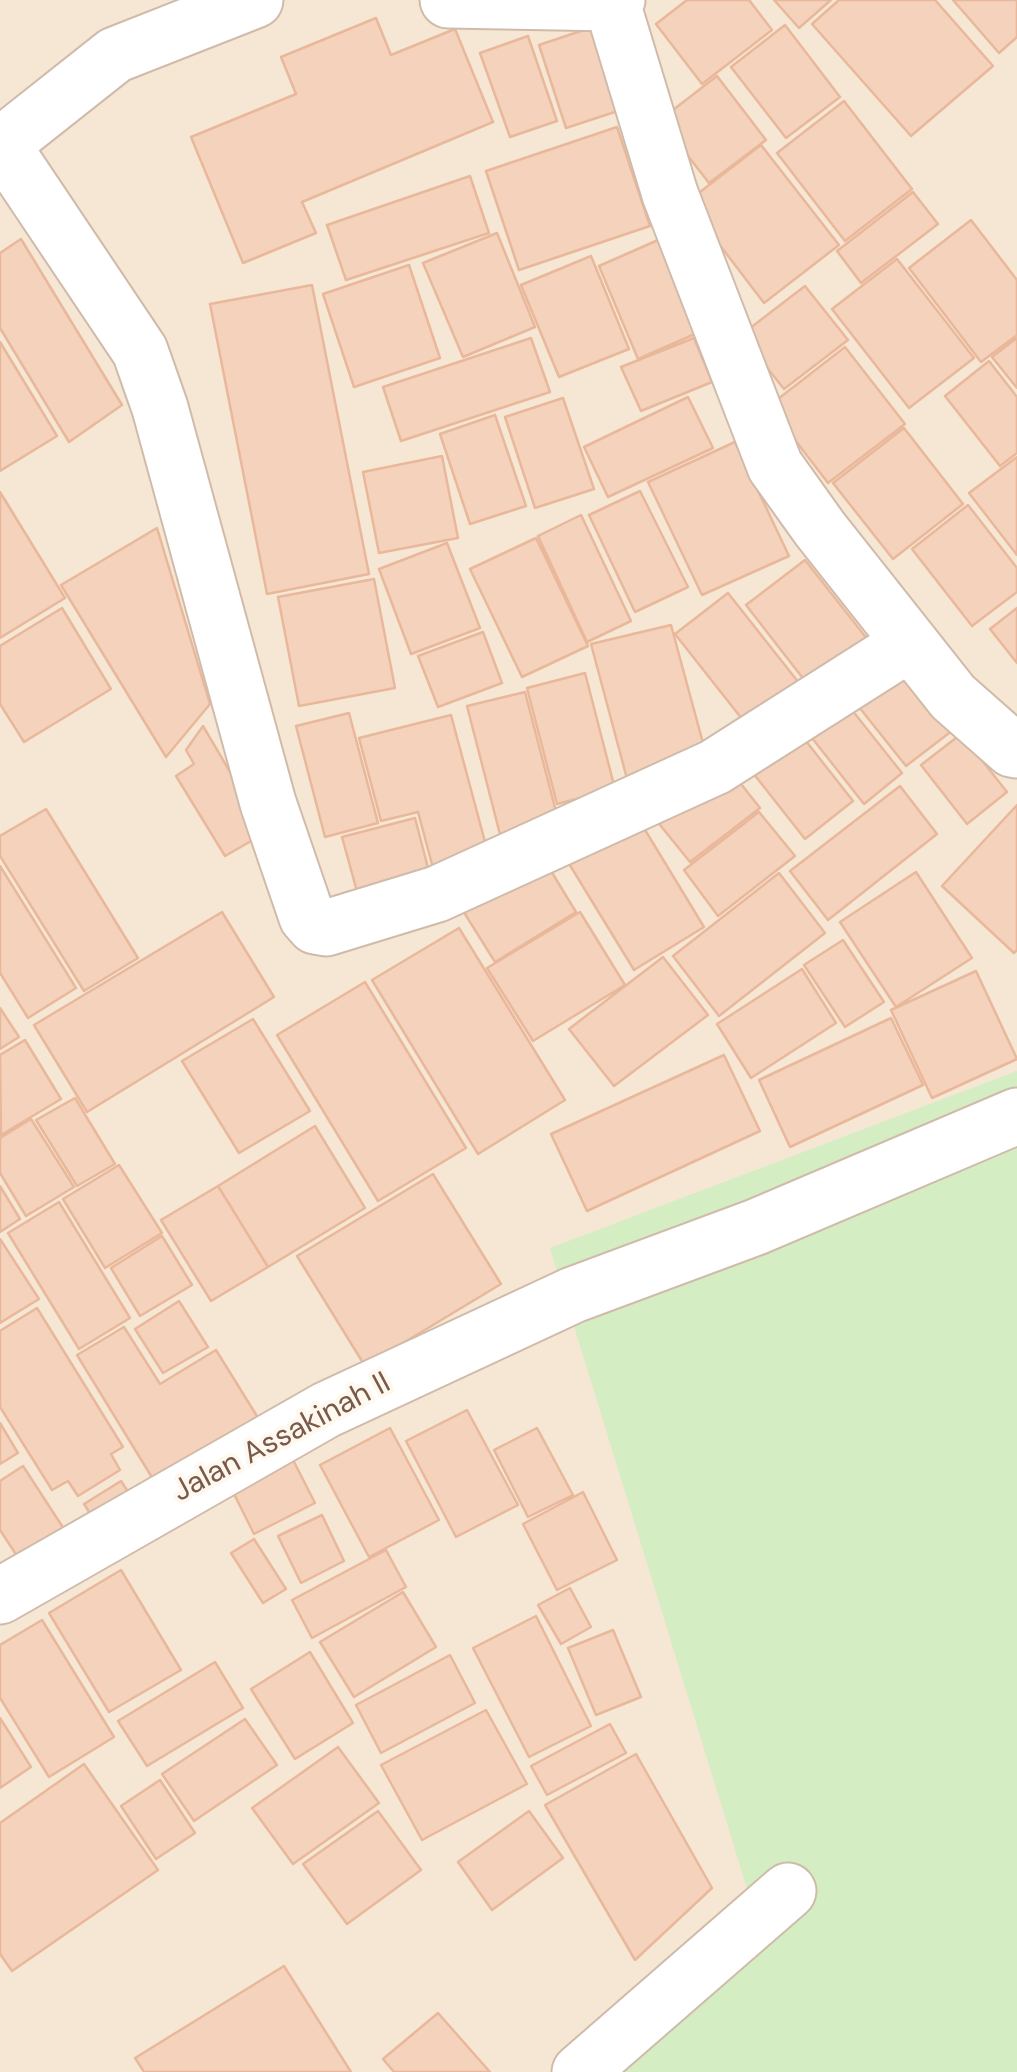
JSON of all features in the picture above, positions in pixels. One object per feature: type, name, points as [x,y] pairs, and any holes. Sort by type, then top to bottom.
[{"type":"street","points":[[255,0],[116,55],[1,145],[140,351],[160,408],[268,803],[307,917],[315,926],[326,928],[437,894],[716,767],[910,643]]},
{"type":"street","points":[[448,0],[615,2],[670,194],[775,466],[953,696],[1017,750]]},
{"type":"street","name":"Jalan Assakinah II","points":[[0,1596],[326,1410],[573,1296],[756,1227],[1017,1116]]},
{"type":"street","points":[[580,2072],[788,1892]]},
{"type":"shaded area","points":[[0,0],[1017,0],[1017,2072],[0,2072]]},
{"type":"green space","points":[[1017,1071],[1017,2072],[593,2072],[750,1898],[550,1248]]},
{"type":"building","points":[[687,0],[749,0],[772,30],[702,84],[656,24]]},
{"type":"building","points":[[774,0],[831,0],[799,28]]},
{"type":"building","points":[[839,0],[935,0],[993,66],[911,136],[812,24]]},
{"type":"building","points":[[953,0],[1017,0],[1017,37],[999,53]]},
{"type":"building","points":[[376,18],[391,55],[455,29],[493,122],[302,202],[316,233],[243,263],[191,137],[296,94],[281,57]]},
{"type":"building","points":[[599,25],[627,108],[566,128],[539,45]]},
{"type":"building","points":[[785,25],[840,97],[786,138],[731,67]]},
{"type":"building","points":[[528,36],[557,121],[510,137],[480,53]]},
{"type":"building","points":[[717,76],[766,140],[709,183],[660,120]]},
{"type":"building","points":[[844,101],[912,189],[845,241],[777,153]]},
{"type":"building","points":[[617,127],[650,226],[519,270],[486,171]]},
{"type":"building","points":[[761,145],[839,245],[764,303],[687,202]]},
{"type":"building","points":[[470,176],[489,233],[346,280],[327,225]]},
{"type":"building","points":[[913,192],[938,224],[861,283],[837,251]]},
{"type":"building","points":[[971,220],[1017,280],[1017,335],[981,362],[909,268]]},
{"type":"building","points":[[497,233],[535,327],[463,357],[423,263]]},
{"type":"building","points":[[665,237],[704,330],[638,359],[599,266]]},
{"type":"building","points":[[21,239],[122,405],[69,442],[0,328],[0,253]]},
{"type":"building","points":[[591,256],[629,349],[559,377],[521,285]]},
{"type":"building","points":[[897,259],[974,358],[909,408],[832,309]]},
{"type":"building","points":[[409,265],[440,358],[354,387],[323,294]]},
{"type":"building","points":[[312,285],[369,574],[267,594],[210,304]]},
{"type":"building","points":[[805,286],[848,340],[784,389],[741,335]]},
{"type":"building","points":[[531,338],[550,392],[401,441],[383,387]]},
{"type":"building","points":[[694,338],[712,382],[641,411],[621,367]]},
{"type":"building","points":[[1017,338],[1017,388],[992,357]]},
{"type":"building","points":[[0,342],[57,436],[0,471]]},
{"type":"building","points":[[845,347],[905,424],[828,483],[769,406]]},
{"type":"building","points":[[989,361],[1017,397],[1017,453],[1000,466],[945,396]]},
{"type":"building","points":[[688,397],[713,448],[608,497],[584,447]]},
{"type":"building","points":[[563,398],[594,489],[535,508],[505,417]]},
{"type":"building","points":[[495,415],[526,506],[470,524],[440,434]]},
{"type":"building","points":[[904,428],[963,504],[893,559],[833,483]]},
{"type":"building","points":[[735,442],[789,556],[702,595],[648,482]]},
{"type":"building","points":[[442,456],[458,538],[379,553],[363,472]]},
{"type":"building","points":[[1017,457],[1017,555],[969,493]]},
{"type":"building","points":[[640,491],[688,587],[635,612],[589,515]]},
{"type":"building","points":[[0,492],[65,598],[0,638]]},
{"type":"building","points":[[968,505],[1017,568],[1017,592],[972,626],[912,549]]},
{"type":"building","points":[[581,515],[631,621],[587,642],[538,536]]},
{"type":"building","points":[[157,528],[210,704],[166,757],[61,585]]},
{"type":"building","points":[[536,538],[588,646],[522,677],[470,569]]},
{"type":"building","points":[[447,543],[480,628],[411,654],[379,569]]},
{"type":"building","points":[[805,560],[879,654],[819,699],[746,605]]},
{"type":"building","points":[[374,579],[395,688],[299,706],[278,597]]},
{"type":"building","points":[[728,593],[810,697],[757,738],[675,634]]},
{"type":"building","points":[[62,608],[111,689],[24,742],[0,704],[0,646]]},
{"type":"building","points":[[1017,608],[1017,663],[990,629]]},
{"type":"building","points":[[671,625],[710,769],[630,790],[591,644]]},
{"type":"building","points":[[483,632],[502,683],[438,707],[418,656]]},
{"type":"building","points":[[906,662],[957,727],[906,766],[855,702]]},
{"type":"building","points":[[585,673],[615,789],[557,804],[527,688]]},
{"type":"building","points":[[525,692],[561,831],[503,846],[467,706]]},
{"type":"building","points":[[840,695],[902,773],[864,804],[801,724]]},
{"type":"building","points":[[349,713],[378,823],[325,837],[296,726]]},
{"type":"building","points":[[451,715],[492,868],[437,883],[418,812],[381,821],[359,738]]},
{"type":"building","points":[[791,722],[853,801],[805,839],[742,759]]},
{"type":"building","points":[[203,726],[240,789],[239,804],[260,836],[225,856],[176,776],[194,764],[186,750]]},
{"type":"building","points":[[961,734],[1007,792],[967,824],[921,765]]},
{"type":"building","points":[[726,765],[760,808],[690,862],[656,820]]},
{"type":"building","points":[[900,786],[937,834],[828,920],[790,871]]},
{"type":"building","points":[[1017,805],[1017,950],[1014,953],[942,886]]},
{"type":"building","points":[[46,809],[138,958],[84,991],[0,856],[0,836]]},
{"type":"building","points":[[759,812],[795,856],[718,916],[684,870]]},
{"type":"building","points":[[415,818],[433,887],[361,906],[342,837]]},
{"type":"building","points":[[639,820],[704,927],[634,970],[568,862]]},
{"type":"building","points":[[537,848],[576,912],[495,962],[455,898]]},
{"type":"building","points":[[0,866],[76,988],[28,1018],[0,973]]},
{"type":"building","points":[[916,872],[972,958],[896,1007],[840,922]]},
{"type":"building","points":[[779,873],[825,933],[719,1016],[673,956]]},
{"type":"building","points":[[222,912],[274,997],[87,1112],[34,1025]]},
{"type":"building","points":[[580,912],[625,985],[533,1041],[487,968]]},
{"type":"building","points":[[459,928],[565,1100],[478,1154],[372,980]]},
{"type":"building","points":[[843,940],[884,1002],[845,1027],[804,965]]},
{"type":"building","points":[[663,957],[708,1015],[614,1086],[569,1029]]},
{"type":"building","points":[[802,969],[836,1023],[751,1078],[717,1024]]},
{"type":"building","points":[[976,971],[1017,1059],[932,1098],[891,1010]]},
{"type":"building","points":[[365,982],[466,1148],[378,1201],[277,1035]]},
{"type":"building","points":[[0,1008],[19,1037],[0,1049]]},
{"type":"building","points":[[891,1018],[923,1085],[790,1147],[759,1080]]},
{"type":"building","points":[[253,1019],[310,1111],[239,1153],[182,1061]]},
{"type":"building","points":[[25,1040],[61,1099],[1,1135],[0,1055]]},
{"type":"building","points":[[724,1055],[760,1131],[587,1211],[551,1134]]},
{"type":"building","points":[[75,1098],[115,1164],[77,1186],[36,1120]]},
{"type":"building","points":[[31,1119],[74,1187],[26,1216],[0,1173],[0,1138]]},
{"type":"building","points":[[315,1126],[365,1208],[268,1267],[218,1186]]},
{"type":"building","points":[[119,1165],[162,1233],[105,1268],[63,1199]]},
{"type":"building","points":[[433,1174],[501,1284],[365,1366],[297,1256]]},
{"type":"building","points":[[0,1186],[20,1219],[0,1232]]},
{"type":"building","points":[[218,1186],[268,1267],[211,1301],[161,1220]]},
{"type":"building","points":[[59,1202],[130,1318],[79,1349],[8,1233]]},
{"type":"building","points":[[162,1236],[192,1285],[140,1316],[111,1268]]},
{"type":"building","points":[[0,1239],[39,1299],[0,1323]]},
{"type":"building","points":[[179,1301],[208,1347],[163,1373],[135,1329]]},
{"type":"building","points":[[37,1308],[123,1447],[111,1454],[120,1470],[78,1496],[68,1481],[52,1490],[0,1407],[0,1331]]},
{"type":"building","points":[[124,1327],[160,1384],[216,1350],[260,1421],[156,1484],[77,1355]]},
{"type":"building","points":[[467,1410],[518,1505],[456,1537],[406,1441]]},
{"type":"building","points":[[0,1423],[18,1453],[0,1464]]},
{"type":"building","points":[[390,1428],[439,1520],[369,1557],[320,1465]]},
{"type":"building","points":[[537,1428],[573,1495],[528,1517],[494,1450]]},
{"type":"building","points":[[293,1460],[315,1503],[254,1534],[233,1492]]},
{"type":"building","points":[[23,1466],[64,1529],[19,1559],[0,1530],[0,1481]]},
{"type":"building","points":[[121,1481],[136,1504],[98,1526],[84,1504]]},
{"type":"building","points":[[583,1492],[617,1560],[557,1590],[523,1524]]},
{"type":"building","points":[[322,1515],[344,1561],[301,1583],[278,1536]]},
{"type":"building","points":[[254,1539],[286,1589],[263,1603],[231,1553]]},
{"type":"building","points":[[386,1550],[406,1587],[312,1638],[292,1600]]},
{"type":"building","points":[[121,1570],[181,1670],[109,1712],[49,1613]]},
{"type":"building","points":[[570,1588],[591,1627],[561,1644],[538,1605]]},
{"type":"building","points":[[403,1592],[436,1647],[354,1697],[320,1642]]},
{"type":"building","points":[[536,1616],[591,1726],[529,1757],[473,1648]]},
{"type":"building","points":[[42,1620],[114,1737],[49,1777],[0,1698],[0,1645]]},
{"type":"building","points":[[613,1630],[641,1697],[596,1715],[568,1648]]},
{"type":"building","points":[[310,1652],[353,1723],[295,1759],[251,1689]]},
{"type":"building","points":[[450,1655],[475,1703],[381,1753],[356,1705]]},
{"type":"building","points":[[215,1662],[243,1708],[147,1766],[118,1721]]},
{"type":"building","points":[[486,1710],[527,1784],[422,1840],[381,1765]]},
{"type":"building","points":[[0,1718],[31,1767],[0,1788]]},
{"type":"building","points":[[245,1719],[277,1765],[194,1821],[162,1774]]},
{"type":"building","points":[[610,1724],[626,1753],[547,1795],[531,1766]]},
{"type":"building","points":[[338,1747],[379,1803],[293,1864],[252,1808]]},
{"type":"building","points":[[636,1754],[712,1888],[635,1960],[545,1805]]},
{"type":"building","points":[[84,1764],[158,1870],[12,1971],[0,1954],[0,1823]]},
{"type":"building","points":[[160,1780],[195,1833],[156,1859],[121,1806]]},
{"type":"building","points":[[378,1811],[421,1870],[347,1924],[303,1864]]},
{"type":"building","points":[[529,1811],[563,1858],[492,1910],[458,1862]]},
{"type":"building","points":[[284,1966],[351,2072],[144,2072],[135,2058]]},
{"type":"building","points":[[438,2013],[490,2072],[394,2072],[383,2059]]}]
